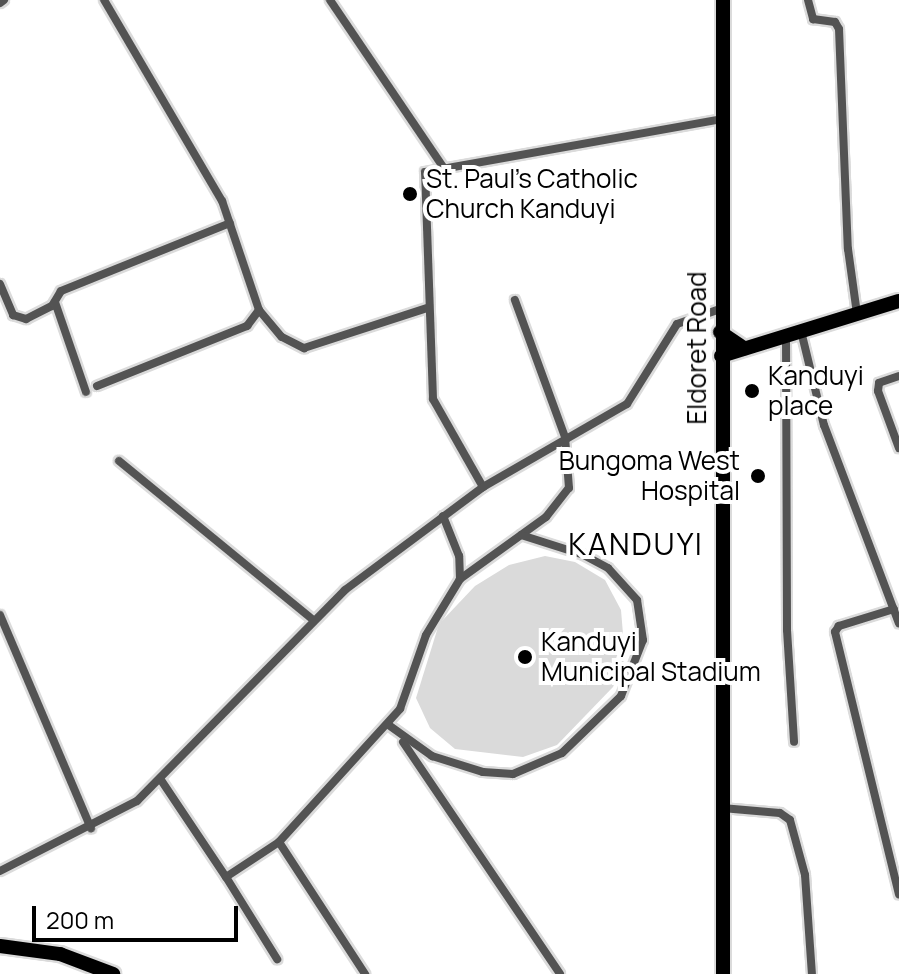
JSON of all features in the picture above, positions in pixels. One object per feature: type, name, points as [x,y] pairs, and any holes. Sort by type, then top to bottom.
[{"type":"main road","name":"Eldoret Road","points":[[723,0],[720,309],[723,974]]},
{"type":"main road","points":[[721,360],[899,301]]},
{"type":"main road","points":[[720,332],[744,348]]},
{"type":"main road","points":[[721,360],[744,348],[780,339]]},
{"type":"main road","name":"Eldoret Road","points":[[716,974],[721,840]]},
{"type":"main road","points":[[0,946],[60,954],[113,974]]},
{"type":"street","points":[[104,0],[230,223],[259,310],[282,337],[304,348],[427,308]]},
{"type":"street","points":[[330,0],[443,167]]},
{"type":"street","points":[[808,0],[813,19],[835,22],[839,29],[848,249],[857,314]]},
{"type":"street","points":[[483,487],[433,399],[423,178],[443,167],[723,119]]},
{"type":"street","points":[[0,284],[16,318],[55,302],[61,291],[230,223]]},
{"type":"street","points":[[226,877],[279,842],[390,726],[426,635],[460,579],[546,517],[569,488],[565,437],[515,300]]},
{"type":"street","points":[[55,302],[86,392]]},
{"type":"street","points":[[0,871],[91,828],[161,780],[313,620],[483,487],[627,404],[677,324],[720,309]]},
{"type":"street","points":[[97,386],[247,326],[259,310]]},
{"type":"street","points":[[801,331],[824,425],[899,623]]},
{"type":"street","points":[[780,339],[787,630],[794,742]]},
{"type":"street","points":[[899,376],[879,383],[878,391],[899,448]]},
{"type":"street","points":[[119,461],[313,620]]},
{"type":"street","points":[[443,516],[459,556],[460,579]]},
{"type":"street","points":[[390,726],[432,756],[483,772],[513,774],[562,753],[621,696],[643,640],[637,600],[608,568],[584,555],[521,535]]},
{"type":"street","points":[[894,609],[839,626],[835,632],[899,894]]},
{"type":"street","points":[[0,615],[91,828]]},
{"type":"street","points":[[390,726],[560,974]]},
{"type":"street","points":[[161,780],[277,959]]},
{"type":"street","points":[[721,808],[780,813],[790,820],[805,875],[812,974]]},
{"type":"street","points":[[279,842],[365,974]]},
{"type":"shaded area","name":"Kanduyi Municipal Stadium","points":[[545,556],[575,562],[605,580],[621,610],[625,658],[613,687],[557,745],[523,757],[455,749],[430,728],[416,698],[439,624],[475,586],[509,565]]},
{"type":"place","name":"St. Paul's Catholic Church Kanduyi","points":[[410,194]]},
{"type":"place","name":"Kanduyi place","points":[[752,391]]},
{"type":"place","name":"Bungoma West Hospital","points":[[758,476]]},
{"type":"place","name":"Kanduyi Municipal Stadium","points":[[525,657]]},
{"type":"district","name":"KANDUYI","points":[[636,544]]}]
